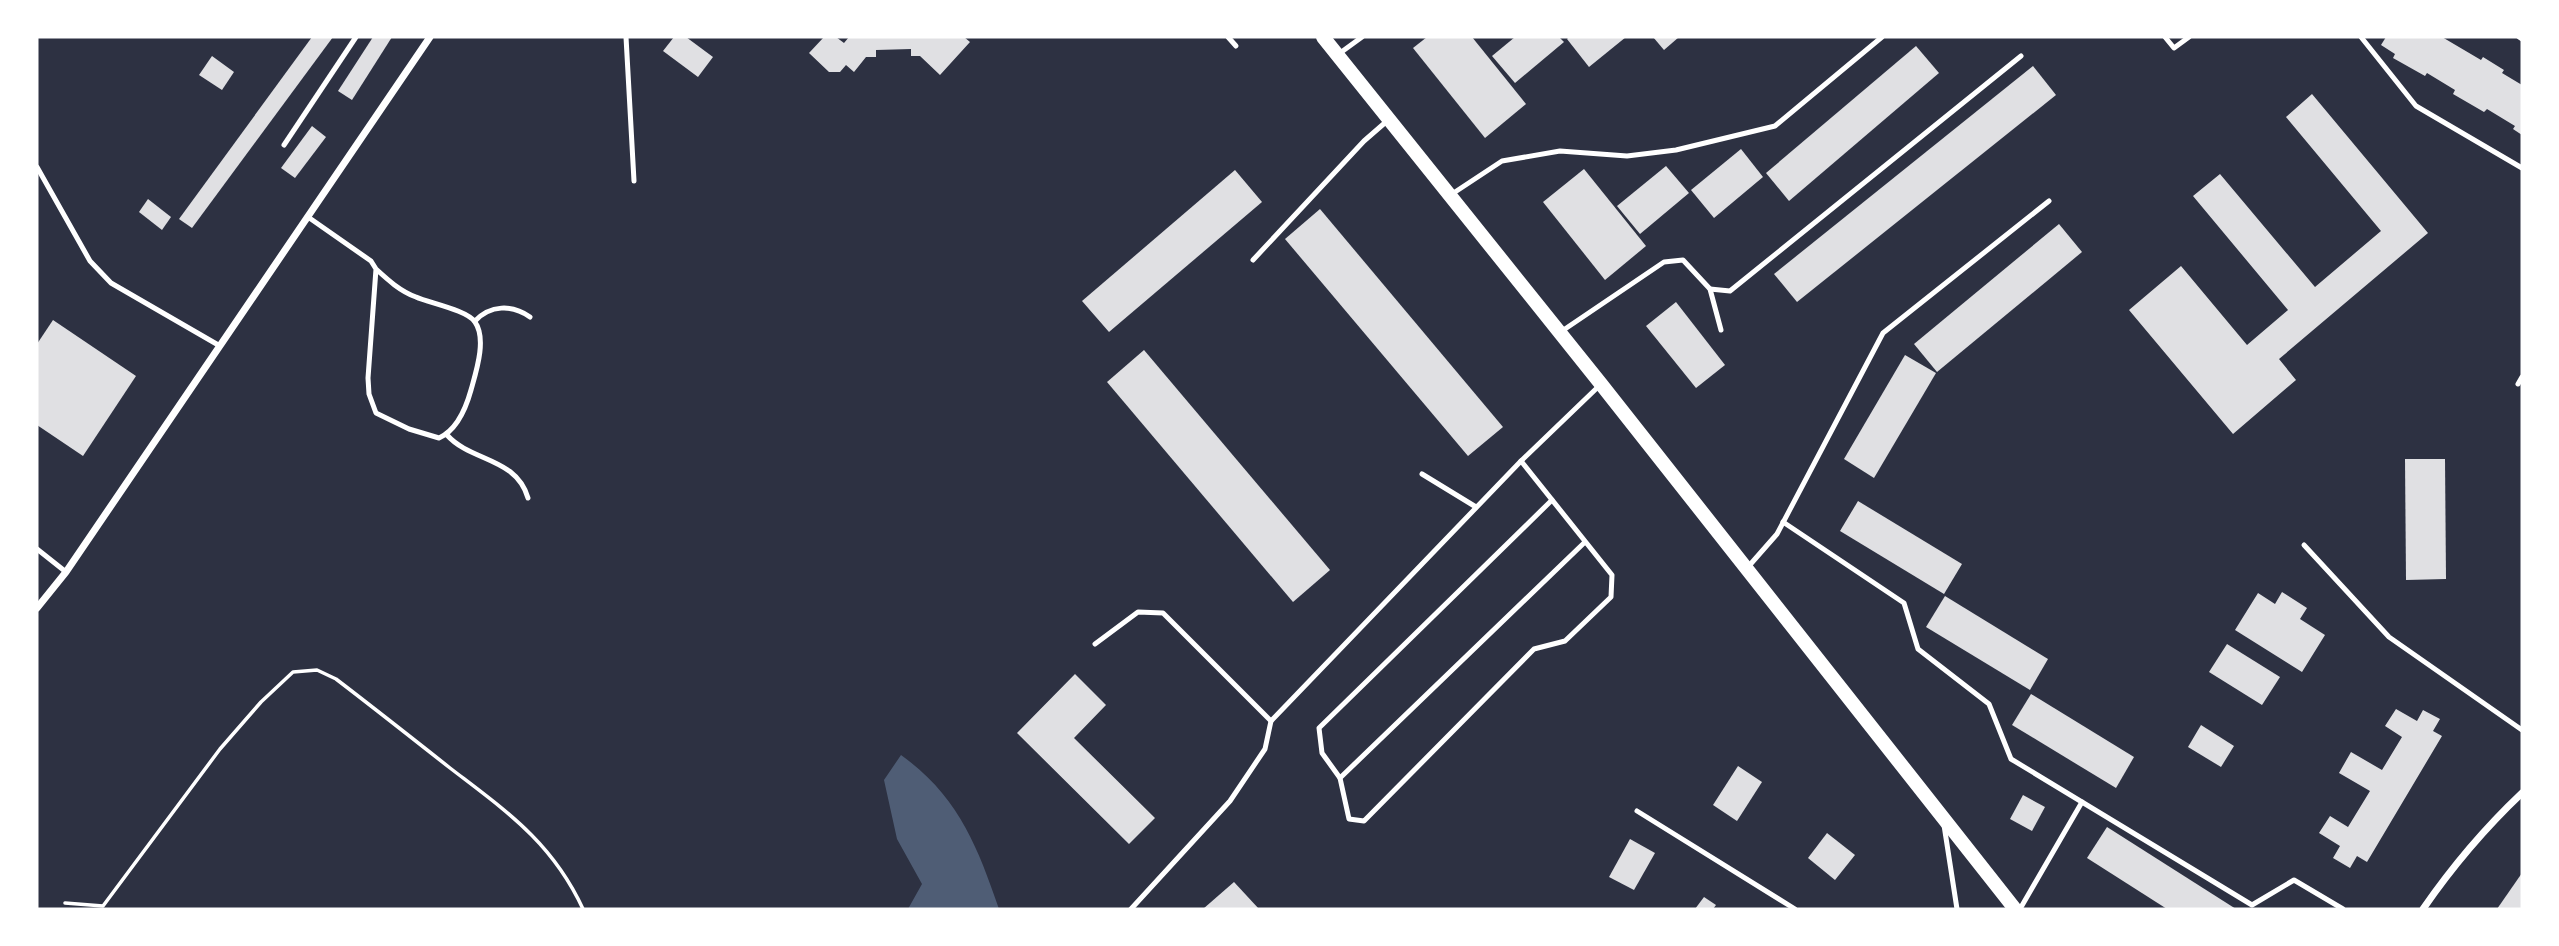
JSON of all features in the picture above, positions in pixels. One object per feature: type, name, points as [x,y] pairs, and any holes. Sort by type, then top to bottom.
[{"type":"main road","points":[[1323,37],[2015,909]]},
{"type":"street","points":[[37,608],[66,572],[430,37]]},
{"type":"street","points":[[2423,909],[2448,873],[2522,793]]},
{"type":"lane","points":[[284,145],[356,37]]},
{"type":"lane","points":[[626,37],[634,181]]},
{"type":"lane","points":[[1228,37],[1236,46]]},
{"type":"lane","points":[[1337,55],[1362,37]]},
{"type":"lane","points":[[1449,195],[1502,161],[1560,151],[1626,156],[1676,150],[1775,127],[1882,37]]},
{"type":"lane","points":[[2165,37],[2174,48],[2189,37]]},
{"type":"lane","points":[[2361,37],[2416,106],[2522,168]]},
{"type":"lane","points":[[1710,289],[1730,290],[2021,56]]},
{"type":"lane","points":[[1253,260],[1364,141],[1389,120]]},
{"type":"lane","points":[[37,167],[90,261],[101,275],[220,346]]},
{"type":"lane","points":[[1746,569],[1777,534],[1883,333],[2049,201]]},
{"type":"lane","points":[[307,217],[371,261],[376,270],[393,284],[414,297],[464,314],[475,321],[480,337],[479,353],[470,393],[453,430],[447,435],[439,438],[428,436],[376,413],[369,394],[368,378],[376,270]]},
{"type":"lane","points":[[1560,333],[1664,262],[1684,260],[1710,289],[1721,330]]},
{"type":"lane","points":[[475,321],[483,312],[494,309],[510,308],[522,311],[530,317]]},
{"type":"lane","points":[[2518,384],[2522,377]]},
{"type":"lane","points":[[1131,909],[1230,801],[1265,749],[1271,721],[1521,461],[1601,384]]},
{"type":"lane","points":[[447,435],[511,473],[521,481],[528,498]]},
{"type":"lane","points":[[1521,461],[1612,575],[1611,597],[1565,641],[1534,649],[1364,821],[1349,819],[1340,778],[1322,753],[1319,728],[1552,500]]},
{"type":"lane","points":[[1422,474],[1476,507]]},
{"type":"lane","points":[[1783,522],[1904,603],[1918,649],[1989,704],[2011,759],[2252,905],[2294,880],[2343,909]]},
{"type":"lane","points":[[1340,778],[1585,542]]},
{"type":"lane","points":[[2304,545],[2389,637],[2522,730]]},
{"type":"lane","points":[[37,549],[66,572]]},
{"type":"lane","points":[[1095,644],[1138,612],[1163,613],[1271,721]]},
{"type":"lane","points":[[2020,909],[2081,802]]},
{"type":"lane","points":[[1637,811],[1795,909]]},
{"type":"lane","points":[[1943,818],[1957,909]]},
{"type":"path","points":[[65,903],[102,908],[220,749],[261,702],[293,672],[317,670],[336,679],[522,824],[550,853],[570,882],[583,909]]},
{"type":"water","points":[[901,755],[937,787],[963,823],[999,909],[908,909],[922,884],[897,839],[884,780]]},
{"type":"building","points":[[312,37],[333,37],[192,228],[179,219]]},
{"type":"building","points":[[373,37],[392,37],[352,100],[338,91]]},
{"type":"building","points":[[674,37],[686,37],[713,57],[698,77],[663,51]]},
{"type":"building","points":[[824,37],[836,37],[844,43],[849,37],[964,37],[970,42],[940,75],[920,56],[911,56],[911,49],[876,50],[876,57],[866,57],[854,72],[846,65],[840,72],[829,72],[809,53]]},
{"type":"building","points":[[1427,37],[1472,37],[1526,104],[1485,138],[1413,48]]},
{"type":"building","points":[[1515,37],[1559,37],[1564,42],[1515,83],[1492,56]]},
{"type":"building","points":[[1626,37],[1589,67],[1567,39]]},
{"type":"building","points":[[1653,37],[1679,37],[1664,50]]},
{"type":"building","points":[[2386,37],[2442,37],[2504,70],[2502,73],[2522,85],[2522,135],[2513,129],[2515,126],[2487,109],[2484,112],[2453,94],[2455,90],[2427,73],[2425,76],[2393,58],[2395,54],[2381,45]]},
{"type":"building","points":[[1916,46],[1939,73],[1789,201],[1766,173]]},
{"type":"building","points":[[212,56],[234,72],[222,90],[199,75]]},
{"type":"building","points":[[2033,66],[2056,95],[1797,302],[1774,274]]},
{"type":"building","points":[[2312,94],[2428,233],[2279,359],[2296,380],[2233,434],[2129,310],[2181,266],[2247,345],[2288,310],[2193,196],[2220,174],[2315,287],[2381,231],[2286,117]]},
{"type":"building","points":[[312,126],[326,137],[295,178],[281,168]]},
{"type":"building","points":[[1741,149],[1763,177],[1714,218],[1691,190]]},
{"type":"building","points":[[1666,166],[1689,193],[1640,234],[1617,206]]},
{"type":"building","points":[[1584,169],[1646,246],[1605,280],[1543,202]]},
{"type":"building","points":[[1235,170],[1262,202],[1109,332],[1082,301]]},
{"type":"building","points":[[148,199],[171,217],[162,230],[139,212]]},
{"type":"building","points":[[1320,209],[1503,427],[1468,456],[1285,239]]},
{"type":"building","points":[[2059,224],[2082,252],[1937,372],[1914,344]]},
{"type":"building","points":[[1676,302],[1725,365],[1696,388],[1646,326]]},
{"type":"building","points":[[53,320],[136,376],[83,456],[37,425],[37,344]]},
{"type":"building","points":[[1144,350],[1330,570],[1293,602],[1107,382]]},
{"type":"building","points":[[1905,355],[1936,373],[1874,478],[1844,459]]},
{"type":"building","points":[[2405,459],[2445,459],[2446,579],[2406,580]]},
{"type":"building","points":[[1858,501],[1962,564],[1944,594],[1840,531]]},
{"type":"building","points":[[2282,592],[2307,608],[2300,619],[2325,635],[2302,672],[2235,630],[2258,593],[2275,604]]},
{"type":"building","points":[[1945,596],[2048,659],[2030,690],[1926,627]]},
{"type":"building","points":[[2227,644],[2280,677],[2262,705],[2209,672]]},
{"type":"building","points":[[1075,674],[1106,705],[1074,738],[1155,818],[1129,844],[1017,733]]},
{"type":"building","points":[[2031,694],[2134,757],[2116,788],[2012,725]]},
{"type":"building","points":[[2396,709],[2417,721],[2423,710],[2440,719],[2433,731],[2442,736],[2367,862],[2357,856],[2350,868],[2333,858],[2340,846],[2319,833],[2330,816],[2348,827],[2370,791],[2339,773],[2351,752],[2382,770],[2402,737],[2385,726]]},
{"type":"building","points":[[2201,725],[2234,746],[2221,767],[2188,747]]},
{"type":"building","points":[[1738,766],[1762,782],[1737,821],[1713,805]]},
{"type":"building","points":[[2023,795],[2045,807],[2032,831],[2010,819]]},
{"type":"building","points":[[2107,827],[2236,909],[2167,909],[2087,858]]},
{"type":"building","points":[[1827,833],[1855,855],[1835,880],[1808,858]]},
{"type":"building","points":[[1630,839],[1655,853],[1634,890],[1609,877]]},
{"type":"building","points":[[2522,873],[2522,909],[2497,909]]},
{"type":"building","points":[[1234,882],[1259,909],[1203,909]]},
{"type":"building","points":[[1704,897],[1716,905],[1713,909],[1695,909]]}]
